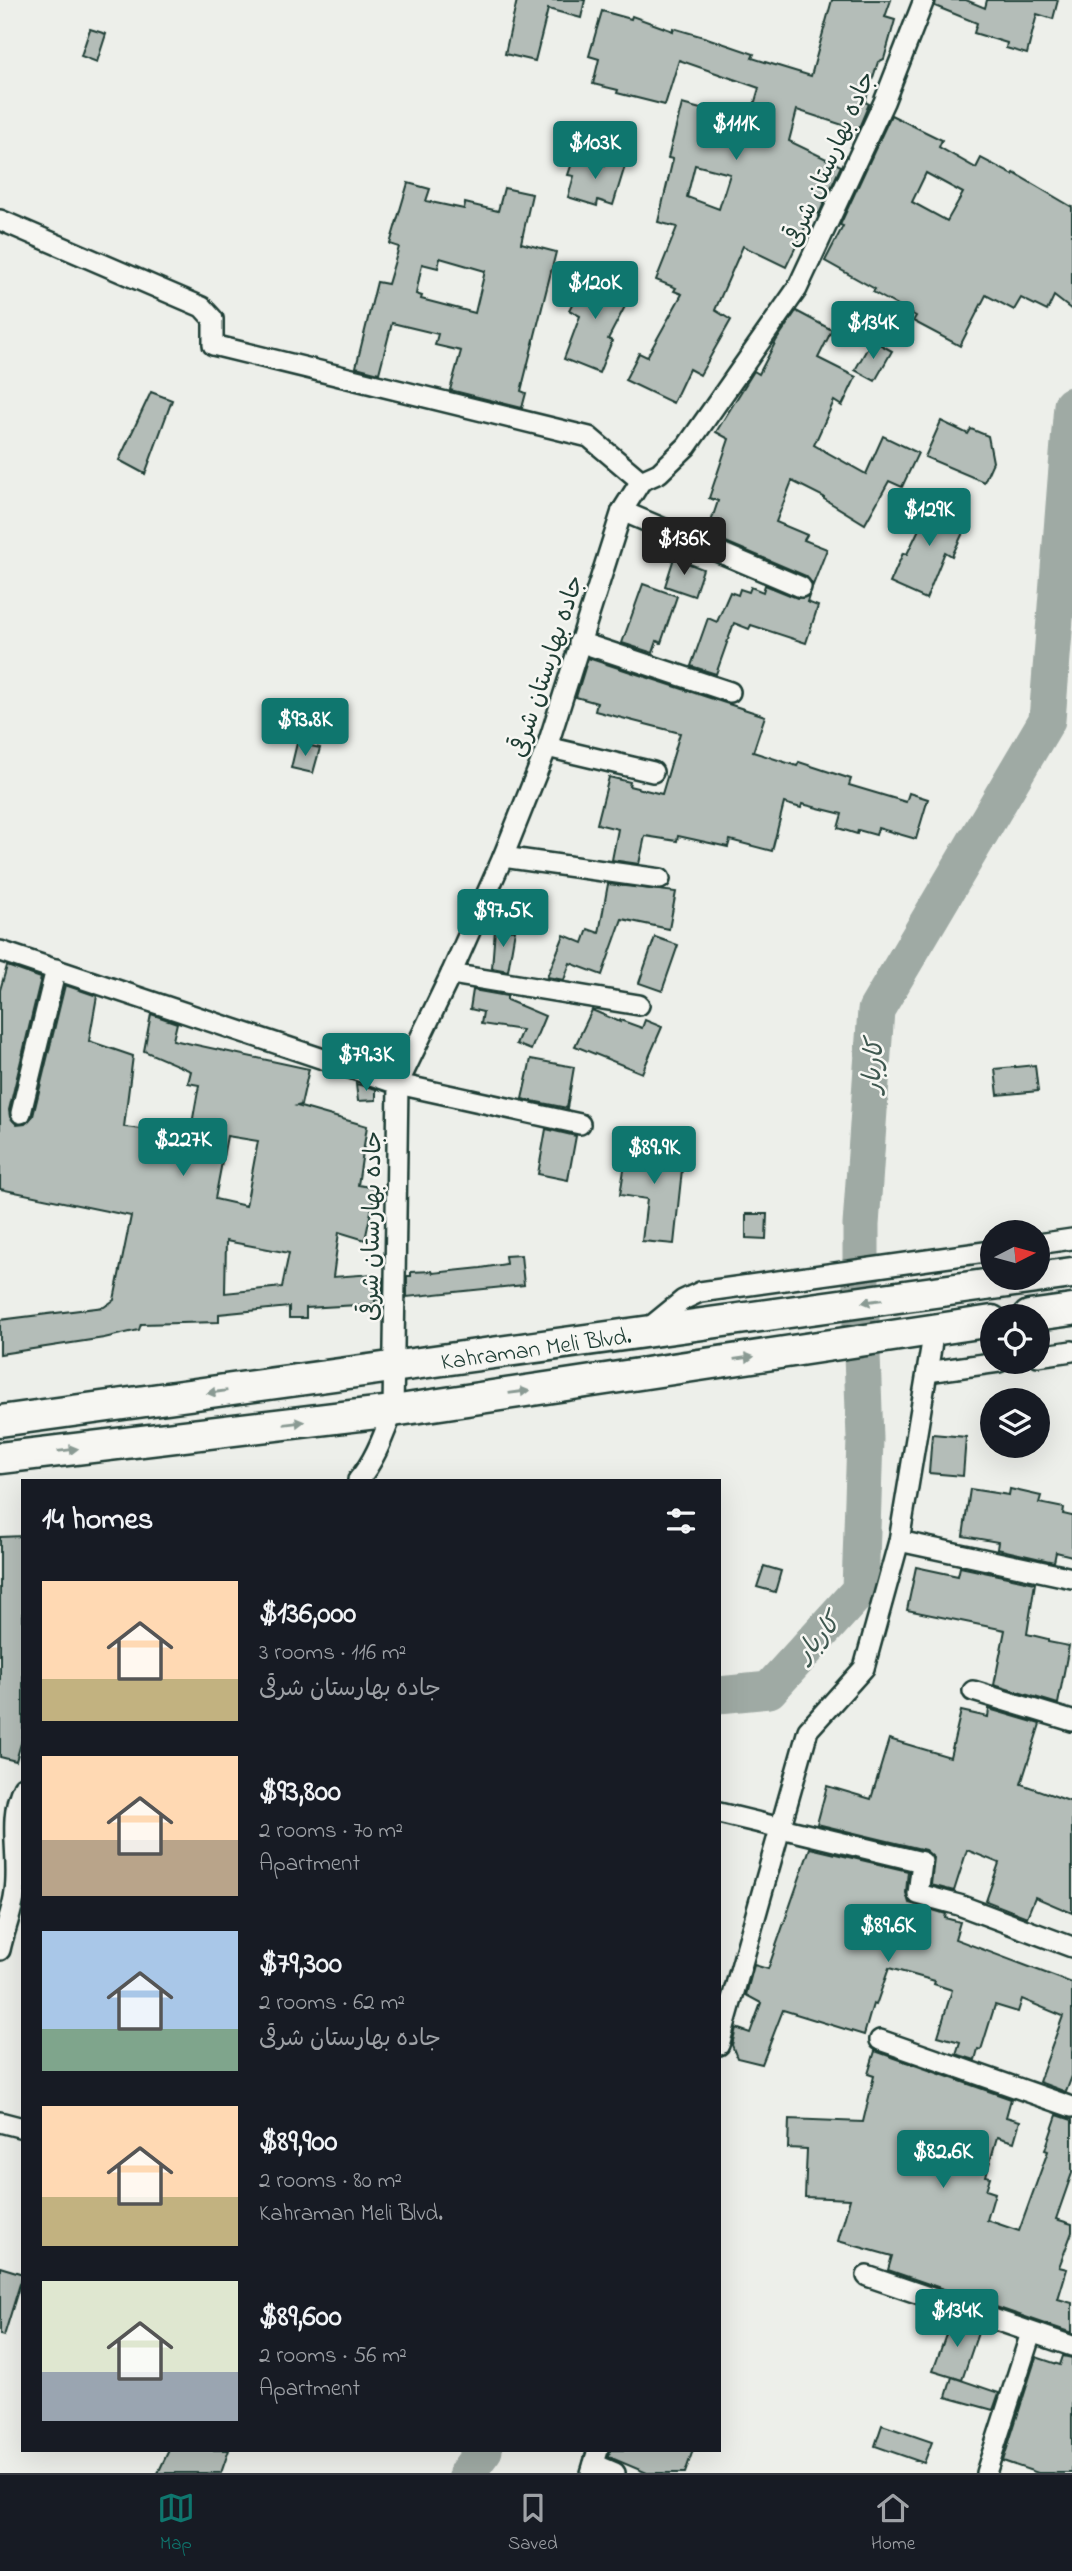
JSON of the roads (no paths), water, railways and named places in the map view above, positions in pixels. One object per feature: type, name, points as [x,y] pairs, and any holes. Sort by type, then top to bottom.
[{"type":"highway","name":"Kahraman Meli Blvd.","points":[[0,1421],[1072,1273]]},
{"type":"highway","points":[[1050,1313],[1072,1310]]},
{"type":"highway","name":"Kahraman Meli Blvd.","points":[[0,1458],[393,1411],[980,1323]]},
{"type":"street","name":"جاده بهارستان شرقی","points":[[393,1411],[398,1084],[503,858],[547,747],[622,511],[641,481],[659,473],[687,446],[797,289],[884,102],[924,0]]},
{"type":"street","points":[[0,220],[202,307],[214,319],[213,345],[589,437],[641,481]]},
{"type":"street","points":[[622,511],[801,587]]},
{"type":"street","points":[[579,642],[730,692]]},
{"type":"street","points":[[547,747],[653,772]]},
{"type":"street","points":[[503,858],[660,879]]},
{"type":"street","points":[[0,951],[398,1084],[580,1124]]},
{"type":"street","points":[[22,1113],[56,969]]},
{"type":"street","points":[[451,974],[639,1005]]},
{"type":"street","points":[[1050,1242],[1072,1239]]},
{"type":"street","points":[[642,1333],[683,1300],[701,1292],[980,1253]]},
{"type":"street","points":[[721,2038],[808,1730],[864,1668],[899,1541],[927,1372],[924,1332]]},
{"type":"street","points":[[1050,1354],[1072,1350]]},
{"type":"street","points":[[927,1372],[980,1365]]},
{"type":"street","points":[[359,1479],[375,1452],[393,1411]]},
{"type":"street","points":[[899,1541],[1072,1578]]},
{"type":"street","points":[[973,1691],[1072,1721]]},
{"type":"street","points":[[0,1950],[16,1890],[15,1830],[21,1790]]},
{"type":"street","points":[[721,1814],[922,1862],[918,1894],[959,1905],[1072,1947]]},
{"type":"street","points":[[880,2040],[1072,2107]]},
{"type":"street","points":[[0,2122],[21,2127]]},
{"type":"street","points":[[867,2276],[1072,2346]]},
{"type":"street","points":[[986,2473],[1031,2333]]},
{"type":"street","points":[[594,2462],[615,2473]]},
{"type":"waterway","name":"کاربار","points":[[721,1695],[769,1690],[860,1590],[865,1439],[861,1225],[876,1010],[1047,720],[1072,405]]},
{"type":"waterway","name":"کاربار","points":[[467,2473],[483,2452]]}]
